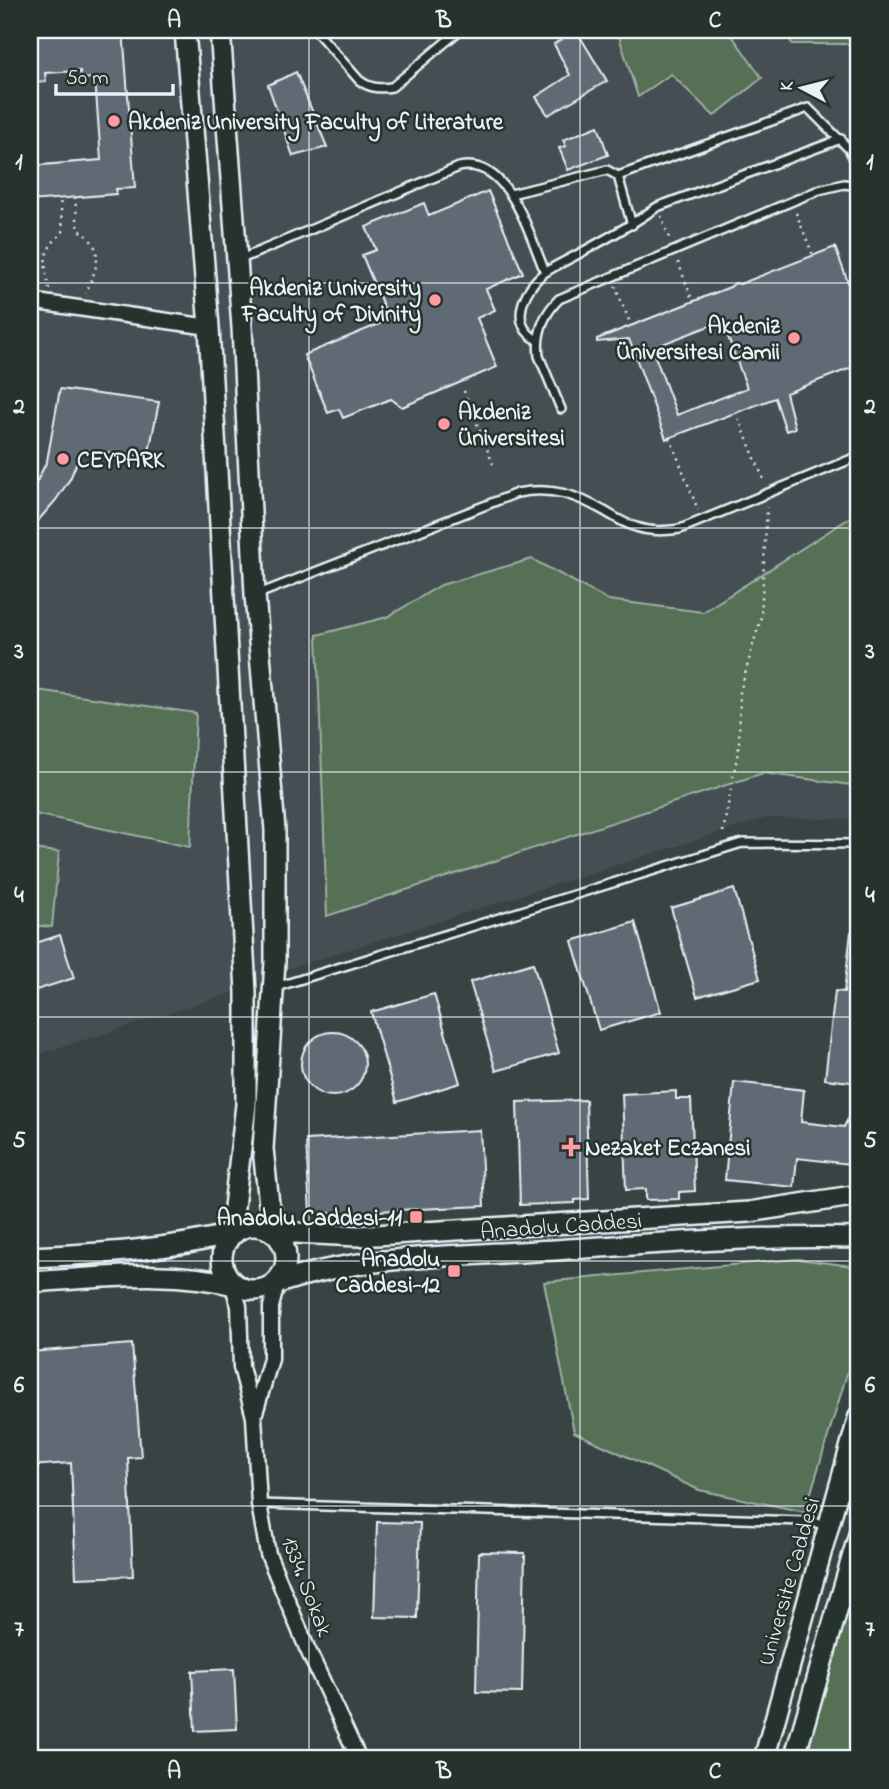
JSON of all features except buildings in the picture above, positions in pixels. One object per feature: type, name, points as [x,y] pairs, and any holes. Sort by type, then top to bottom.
[{"type":"street","points":[[185,30],[209,327],[246,992],[246,1104],[230,1236],[223,1250],[225,1271],[234,1283]]},
{"type":"street","points":[[30,1282],[156,1275],[205,1277],[249,1289],[275,1283],[284,1270],[286,1260],[285,1249],[277,1235],[269,1204],[263,1149],[275,962],[275,830],[256,595],[237,260],[220,30]]},
{"type":"street","points":[[30,301],[209,327]]},
{"type":"street","name":"Anadolu Caddesi","points":[[277,1235],[359,1237],[749,1212],[859,1195]]},
{"type":"street","points":[[30,1257],[83,1255],[178,1245],[230,1236],[243,1228],[254,1226],[264,1227],[277,1235]]},
{"type":"street","name":"Anadolu Caddesi","points":[[275,1283],[302,1274],[395,1260],[785,1236],[859,1238]]},
{"type":"street","name":"1334. Sokak","points":[[234,1283],[239,1306],[241,1367],[254,1417],[259,1504],[268,1554],[307,1648],[359,1759]]},
{"type":"street","name":"1334. Sokak","points":[[254,1417],[271,1359],[271,1307],[275,1283]]},
{"type":"street","name":"Universite Caddesi","points":[[764,1759],[859,1416]]},
{"type":"street","points":[[794,1759],[859,1534]]},
{"type":"lane","points":[[315,30],[365,85],[382,89],[396,84],[460,30]]},
{"type":"lane","points":[[618,176],[808,108],[841,139],[858,164]]},
{"type":"lane","points":[[538,340],[523,327],[520,315],[528,291],[545,272],[632,225],[657,207],[841,139]]},
{"type":"lane","points":[[237,260],[459,167],[473,165],[488,170],[511,194],[545,272]]},
{"type":"lane","points":[[511,194],[607,170],[618,176],[632,225]]},
{"type":"lane","points":[[561,409],[538,356],[538,340],[547,313],[559,299],[831,186],[859,185]]},
{"type":"lane","points":[[256,595],[504,498],[529,491],[542,489],[572,494],[625,524],[649,530],[680,529],[859,456]]},
{"type":"lane","points":[[272,989],[413,943],[742,843],[859,844]]},
{"type":"lane","points":[[259,1504],[804,1521],[829,1525]]},
{"type":"path","points":[[75,197],[78,229],[94,243],[98,257],[86,293]]},
{"type":"path","points":[[49,289],[45,262],[48,246],[63,233],[60,198]]},
{"type":"path","points":[[792,202],[813,256]]},
{"type":"path","points":[[611,277],[631,325]]},
{"type":"path","points":[[464,391],[493,464]]},
{"type":"path","points":[[723,832],[739,747],[740,692],[761,617],[768,491],[736,412]]},
{"type":"path","points":[[670,438],[702,520]]},
{"type":"shaded area","name":"Akdeniz Üniversitesi","points":[[30,30],[859,30],[859,819],[766,818],[287,969],[231,993],[30,1057]]},
{"type":"green space","points":[[617,30],[728,30],[762,78],[714,116],[671,74],[638,97]]},
{"type":"green space","points":[[785,30],[859,30],[859,44],[792,44]]},
{"type":"green space","points":[[859,512],[859,786],[763,773],[327,916],[317,635],[387,617],[441,585],[532,559],[608,600],[703,612]]},
{"type":"green space","points":[[30,689],[196,713],[190,847],[30,813]]},
{"type":"green space","points":[[30,849],[59,852],[52,927],[30,925]]},
{"type":"green space","points":[[798,1259],[859,1267],[859,1334],[805,1512],[699,1490],[574,1432],[544,1282]]},
{"type":"green space","points":[[859,1534],[859,1759],[794,1759]]},
{"type":"place","name":"Akdeniz University Faculty of Literature","points":[[114,121]]},
{"type":"place","name":"Akdeniz University Faculty of Divinity","points":[[435,300]]},
{"type":"place","name":"Akdeniz Üniversitesi Camii","points":[[794,338]]},
{"type":"place","name":"Akdeniz Üniversitesi","points":[[444,424]]},
{"type":"place","name":"CEYPARK","points":[[63,459]]},
{"type":"place","name":"Nezaket Eczanesi","points":[[571,1147]]},
{"type":"place","name":"Anadolu Caddesi-11","points":[[416,1217]]},
{"type":"place","name":"Anadolu Caddesi-12","points":[[454,1271]]}]
